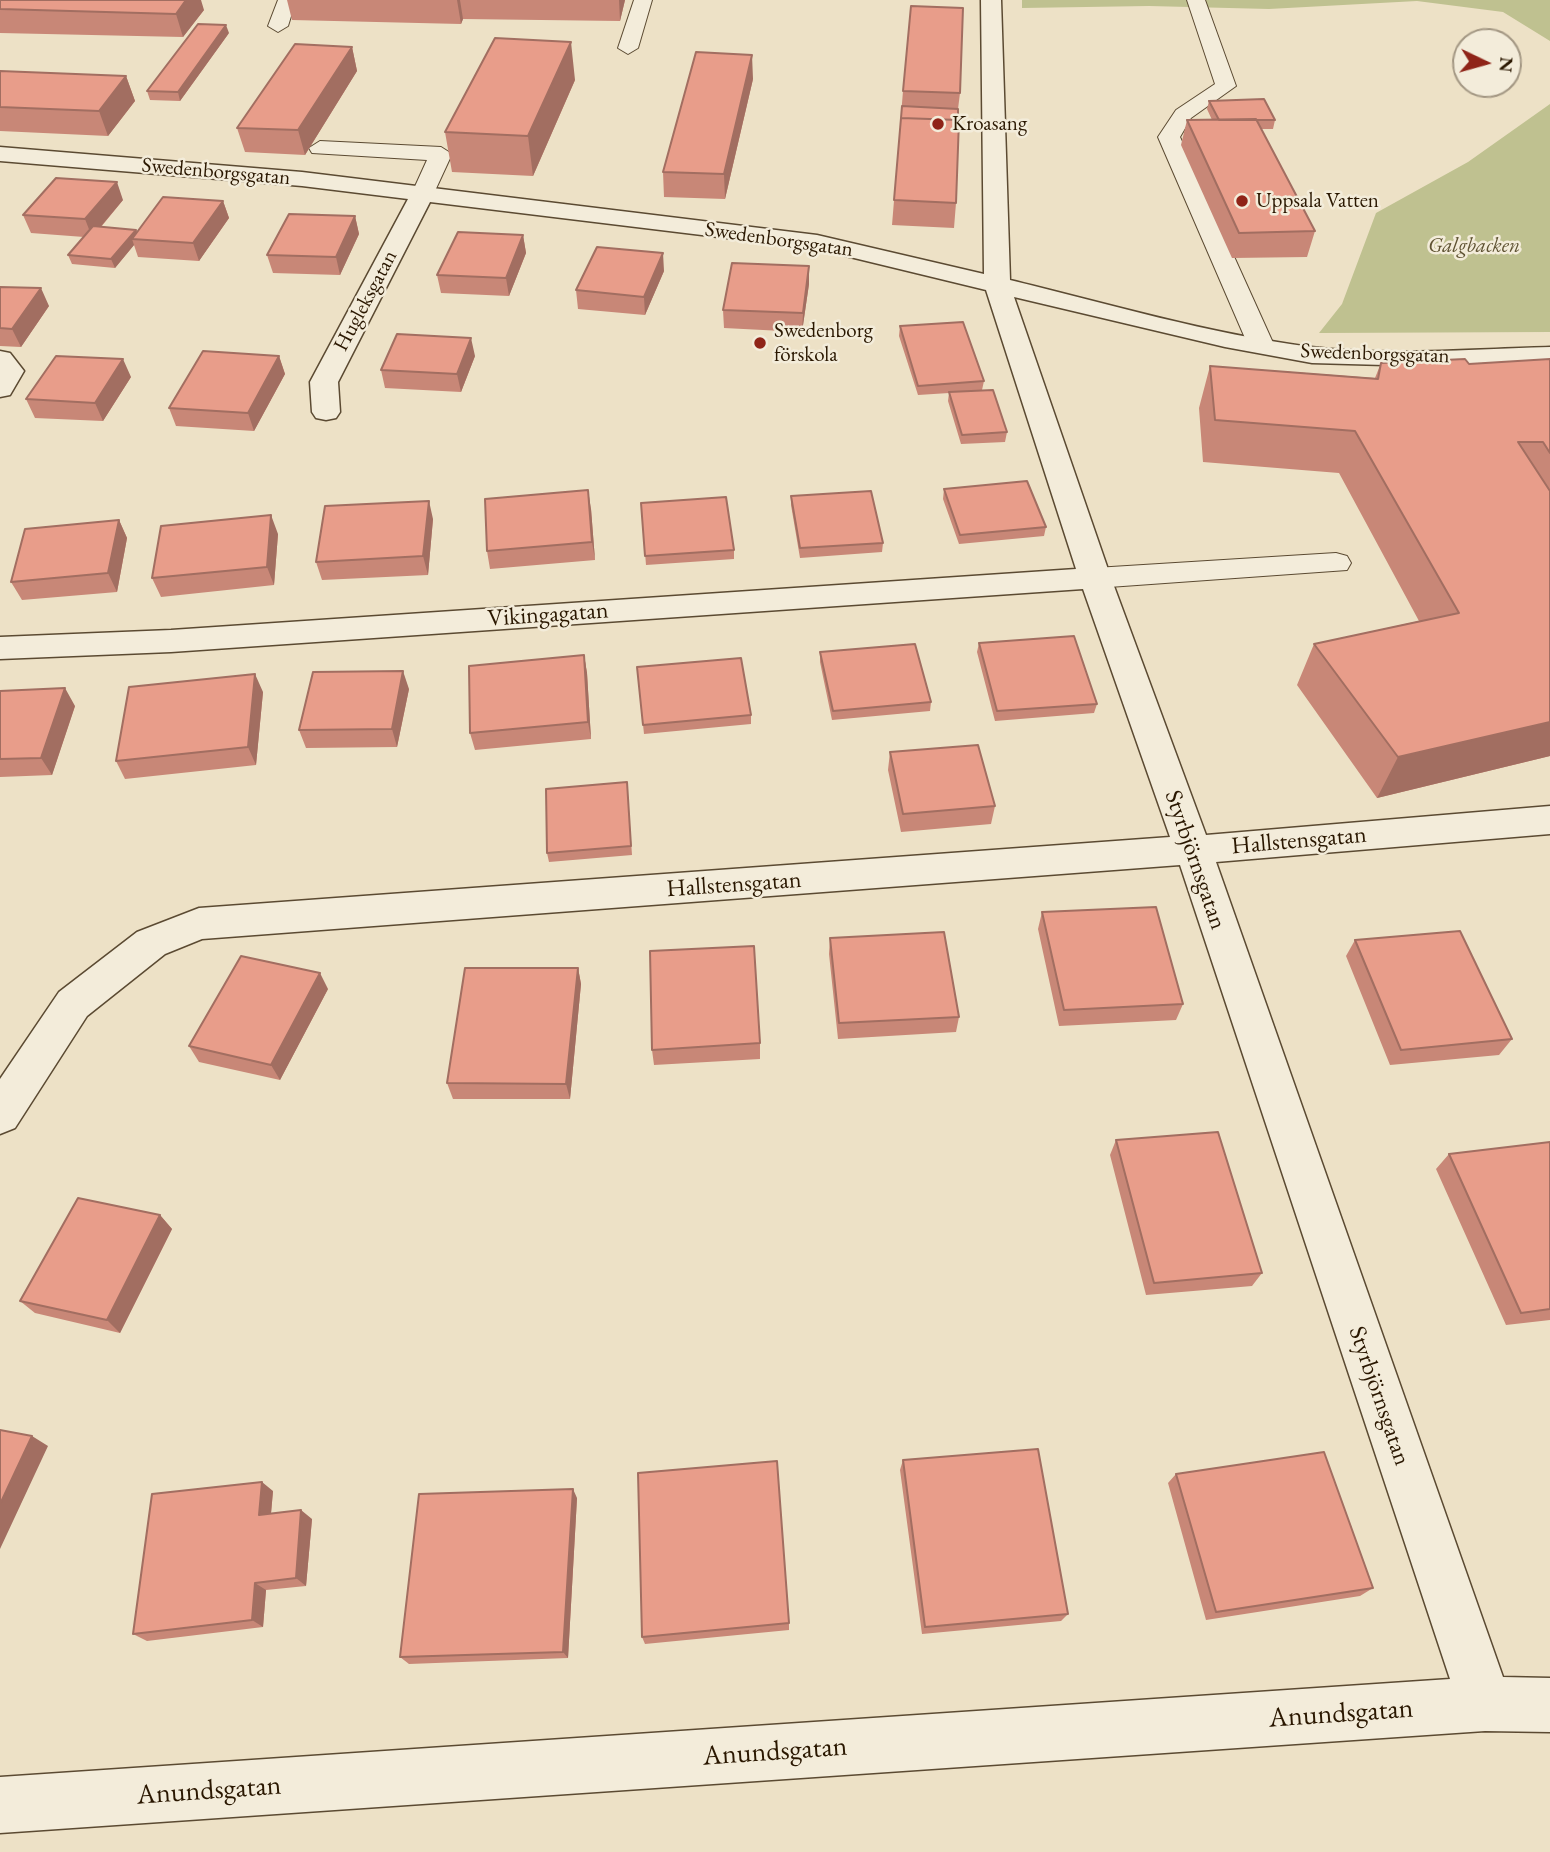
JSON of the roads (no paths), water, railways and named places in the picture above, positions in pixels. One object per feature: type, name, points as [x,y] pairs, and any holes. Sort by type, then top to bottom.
[{"type":"street","name":"Styrbjörnsgatan","points":[[991,0],[997,283],[1095,578],[1192,850],[1485,1704]]},
{"type":"street","name":"Swedenborgsgatan","points":[[0,154],[225,172],[423,193],[817,242],[1312,355],[1421,358],[1550,355]]},
{"type":"street","name":"Hugleksgatan","points":[[326,412],[324,382],[423,193]]},
{"type":"street","points":[[0,359],[10,371],[0,389]]},
{"type":"street","name":"Vikingagatan","points":[[0,648],[171,641],[1095,578]]},
{"type":"street","name":"Hallstensgatan","points":[[0,1115],[73,1004],[151,943],[200,925],[1192,850],[1550,820]]},
{"type":"street","name":"Anundsgatan","points":[[0,1805],[1485,1704],[1550,1705]]},
{"type":"lane","points":[[278,26],[287,0]]},
{"type":"lane","points":[[628,48],[643,0]]},
{"type":"lane","points":[[1196,0],[1226,86],[1183,114],[1169,137],[1261,345]]},
{"type":"lane","points":[[320,148],[441,155],[423,193]]},
{"type":"lane","points":[[1095,578],[1336,563]]},
{"type":"place","name":"Kroasang","points":[[938,124]]},
{"type":"place","name":"Uppsala Vatten","points":[[1242,201]]},
{"type":"place","name":"Swedenborg förskola","points":[[760,343]]},
{"type":"park label","name":"Galgbacken","points":[[1474,246]]}]
